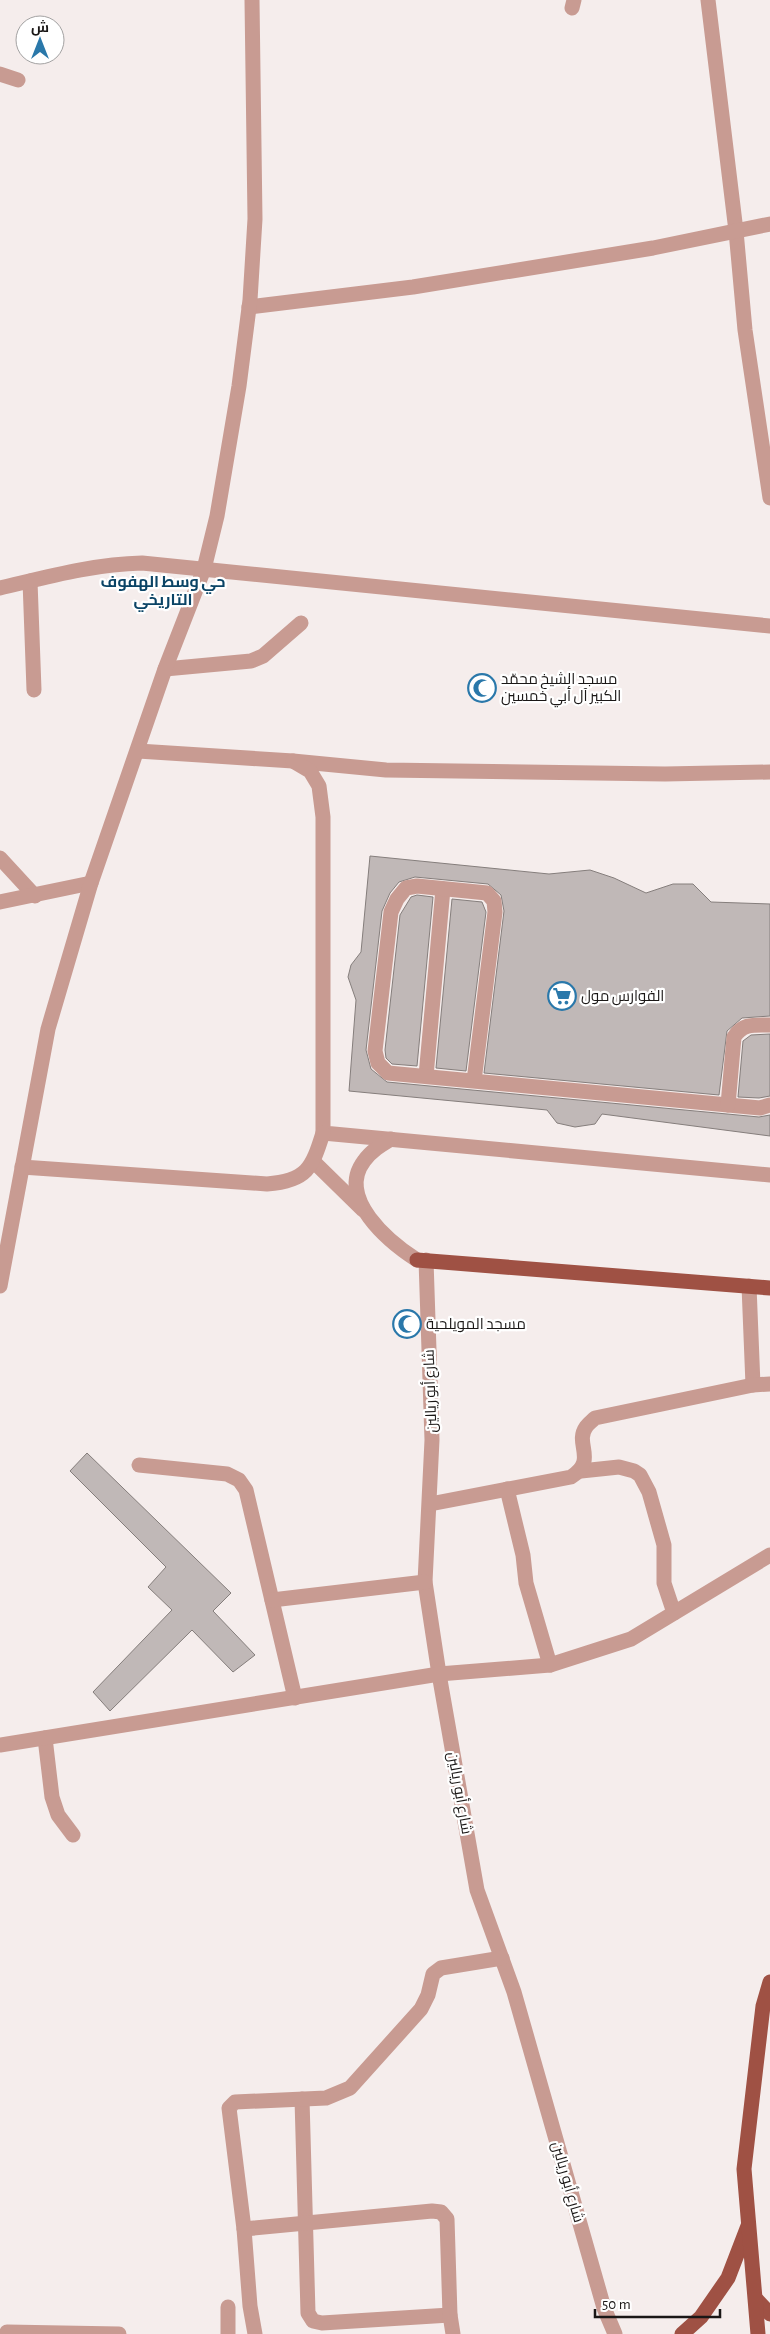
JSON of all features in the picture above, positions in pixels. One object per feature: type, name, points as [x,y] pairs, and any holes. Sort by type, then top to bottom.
[{"type":"main road","points":[[421,1260],[770,1288]]},
{"type":"main road","points":[[757,2334],[756,2299],[744,2169],[763,2006],[770,1982]]},
{"type":"main road","points":[[682,2334],[701,2317],[728,2278],[749,2223]]},
{"type":"main road","points":[[756,2299],[770,2314]]},
{"type":"street","points":[[0,1286],[48,1029],[91,883],[165,669],[204,569],[220,498],[239,386],[249,307],[255,219],[252,0]]},
{"type":"street","points":[[708,0],[736,231],[745,330],[770,498]]},
{"type":"street","points":[[0,74],[18,80]]},
{"type":"street","points":[[249,307],[413,287],[653,248],[770,224]]},
{"type":"street","points":[[0,588],[30,580],[116,563],[142,563],[770,626]]},
{"type":"street","points":[[30,580],[34,690]]},
{"type":"street","points":[[165,669],[251,661],[263,656],[301,622]]},
{"type":"street","points":[[138,751],[396,770],[665,774],[770,772]]},
{"type":"street","points":[[22,1167],[267,1184],[285,1183],[303,1174],[314,1162],[323,1133],[323,817],[318,786],[310,771],[293,761]]},
{"type":"street","points":[[0,858],[35,896]]},
{"type":"street","points":[[0,902],[91,883]]},
{"type":"street","points":[[474,1081],[495,912],[494,901],[487,892],[417,886],[406,888],[397,899],[391,912],[375,1052],[378,1063],[388,1073],[760,1108],[770,1106]]},
{"type":"street","points":[[426,1076],[443,889]]},
{"type":"street","points":[[728,1105],[734,1037],[740,1028],[749,1025],[770,1025]]},
{"type":"street","points":[[323,1133],[770,1175]]},
{"type":"street","points":[[366,1213],[359,1201],[356,1184],[358,1172],[364,1161],[373,1151],[391,1139]]},
{"type":"street","points":[[314,1162],[397,1246],[421,1260]]},
{"type":"street","name":"شارع أبو ريالين","points":[[421,1260],[432,1440],[425,1582],[476,1890],[514,1992],[604,2308],[616,2334]]},
{"type":"street","points":[[749,1286],[753,1385]]},
{"type":"street","points":[[581,1471],[585,1460],[584,1435],[586,1427],[595,1418],[753,1385],[770,1384]]},
{"type":"street","points":[[139,1465],[227,1474],[239,1480],[246,1490],[294,1698]]},
{"type":"street","points":[[430,1504],[571,1477],[581,1471],[619,1466],[634,1471],[640,1475],[649,1492],[664,1545],[664,1583],[674,1613]]},
{"type":"street","points":[[506,1489],[523,1555],[526,1583],[550,1665]]},
{"type":"street","points":[[0,1745],[439,1674],[550,1665],[631,1639],[770,1555]]},
{"type":"street","points":[[272,1600],[425,1582]]},
{"type":"street","points":[[45,1738],[52,1797],[58,1815],[73,1836]]},
{"type":"street","points":[[255,2334],[250,2306],[244,2229],[229,2108],[236,2102],[326,2098],[350,2088],[421,2009],[428,1995],[433,1974],[442,1968],[502,1958]]},
{"type":"street","points":[[302,2099],[308,2313],[314,2321],[322,2323],[450,2315]]},
{"type":"street","points":[[244,2229],[432,2211],[442,2212],[448,2219],[450,2315],[453,2334]]},
{"type":"street","points":[[228,2307],[228,2334]]},
{"type":"street","points":[[7,2332],[119,2334]]},
{"type":"street","points":[[757,2334],[770,2333]]},
{"type":"building","name":"الفوارس مول","points":[[370,856],[549,874],[590,870],[614,878],[646,893],[673,884],[693,884],[711,902],[770,904],[770,1016],[742,1018],[727,1031],[719,1095],[484,1073],[504,911],[501,895],[488,884],[415,877],[399,882],[390,893],[382,911],[366,1050],[371,1069],[387,1082],[759,1117],[770,1115],[770,1136],[602,1114],[595,1124],[575,1127],[557,1123],[547,1110],[349,1091],[356,1000],[348,977],[351,965],[361,952]]},
{"type":"building","points":[[417,895],[433,897],[417,1066],[392,1064],[386,1058],[385,1050],[400,915],[411,897]]},
{"type":"building","points":[[452,899],[482,902],[486,912],[466,1071],[436,1068]]},
{"type":"building","points":[[770,1034],[770,1096],[759,1098],[738,1097],[743,1041],[751,1035]]},
{"type":"building","points":[[87,1453],[231,1593],[213,1611],[255,1655],[233,1672],[192,1630],[110,1711],[93,1692],[172,1610],[148,1587],[166,1567],[70,1471]]},
{"type":"place","name":"مسجد الشيخ محمّد الكبير آل أبي خمسين","points":[[482,688]]},
{"type":"place","name":"الفوارس مول","points":[[562,996]]},
{"type":"place","name":"مسجد المويلحية","points":[[407,1324]]},
{"type":"district","name":"حي وسط الهفوف التاريخي","points":[[163,590]]}]
